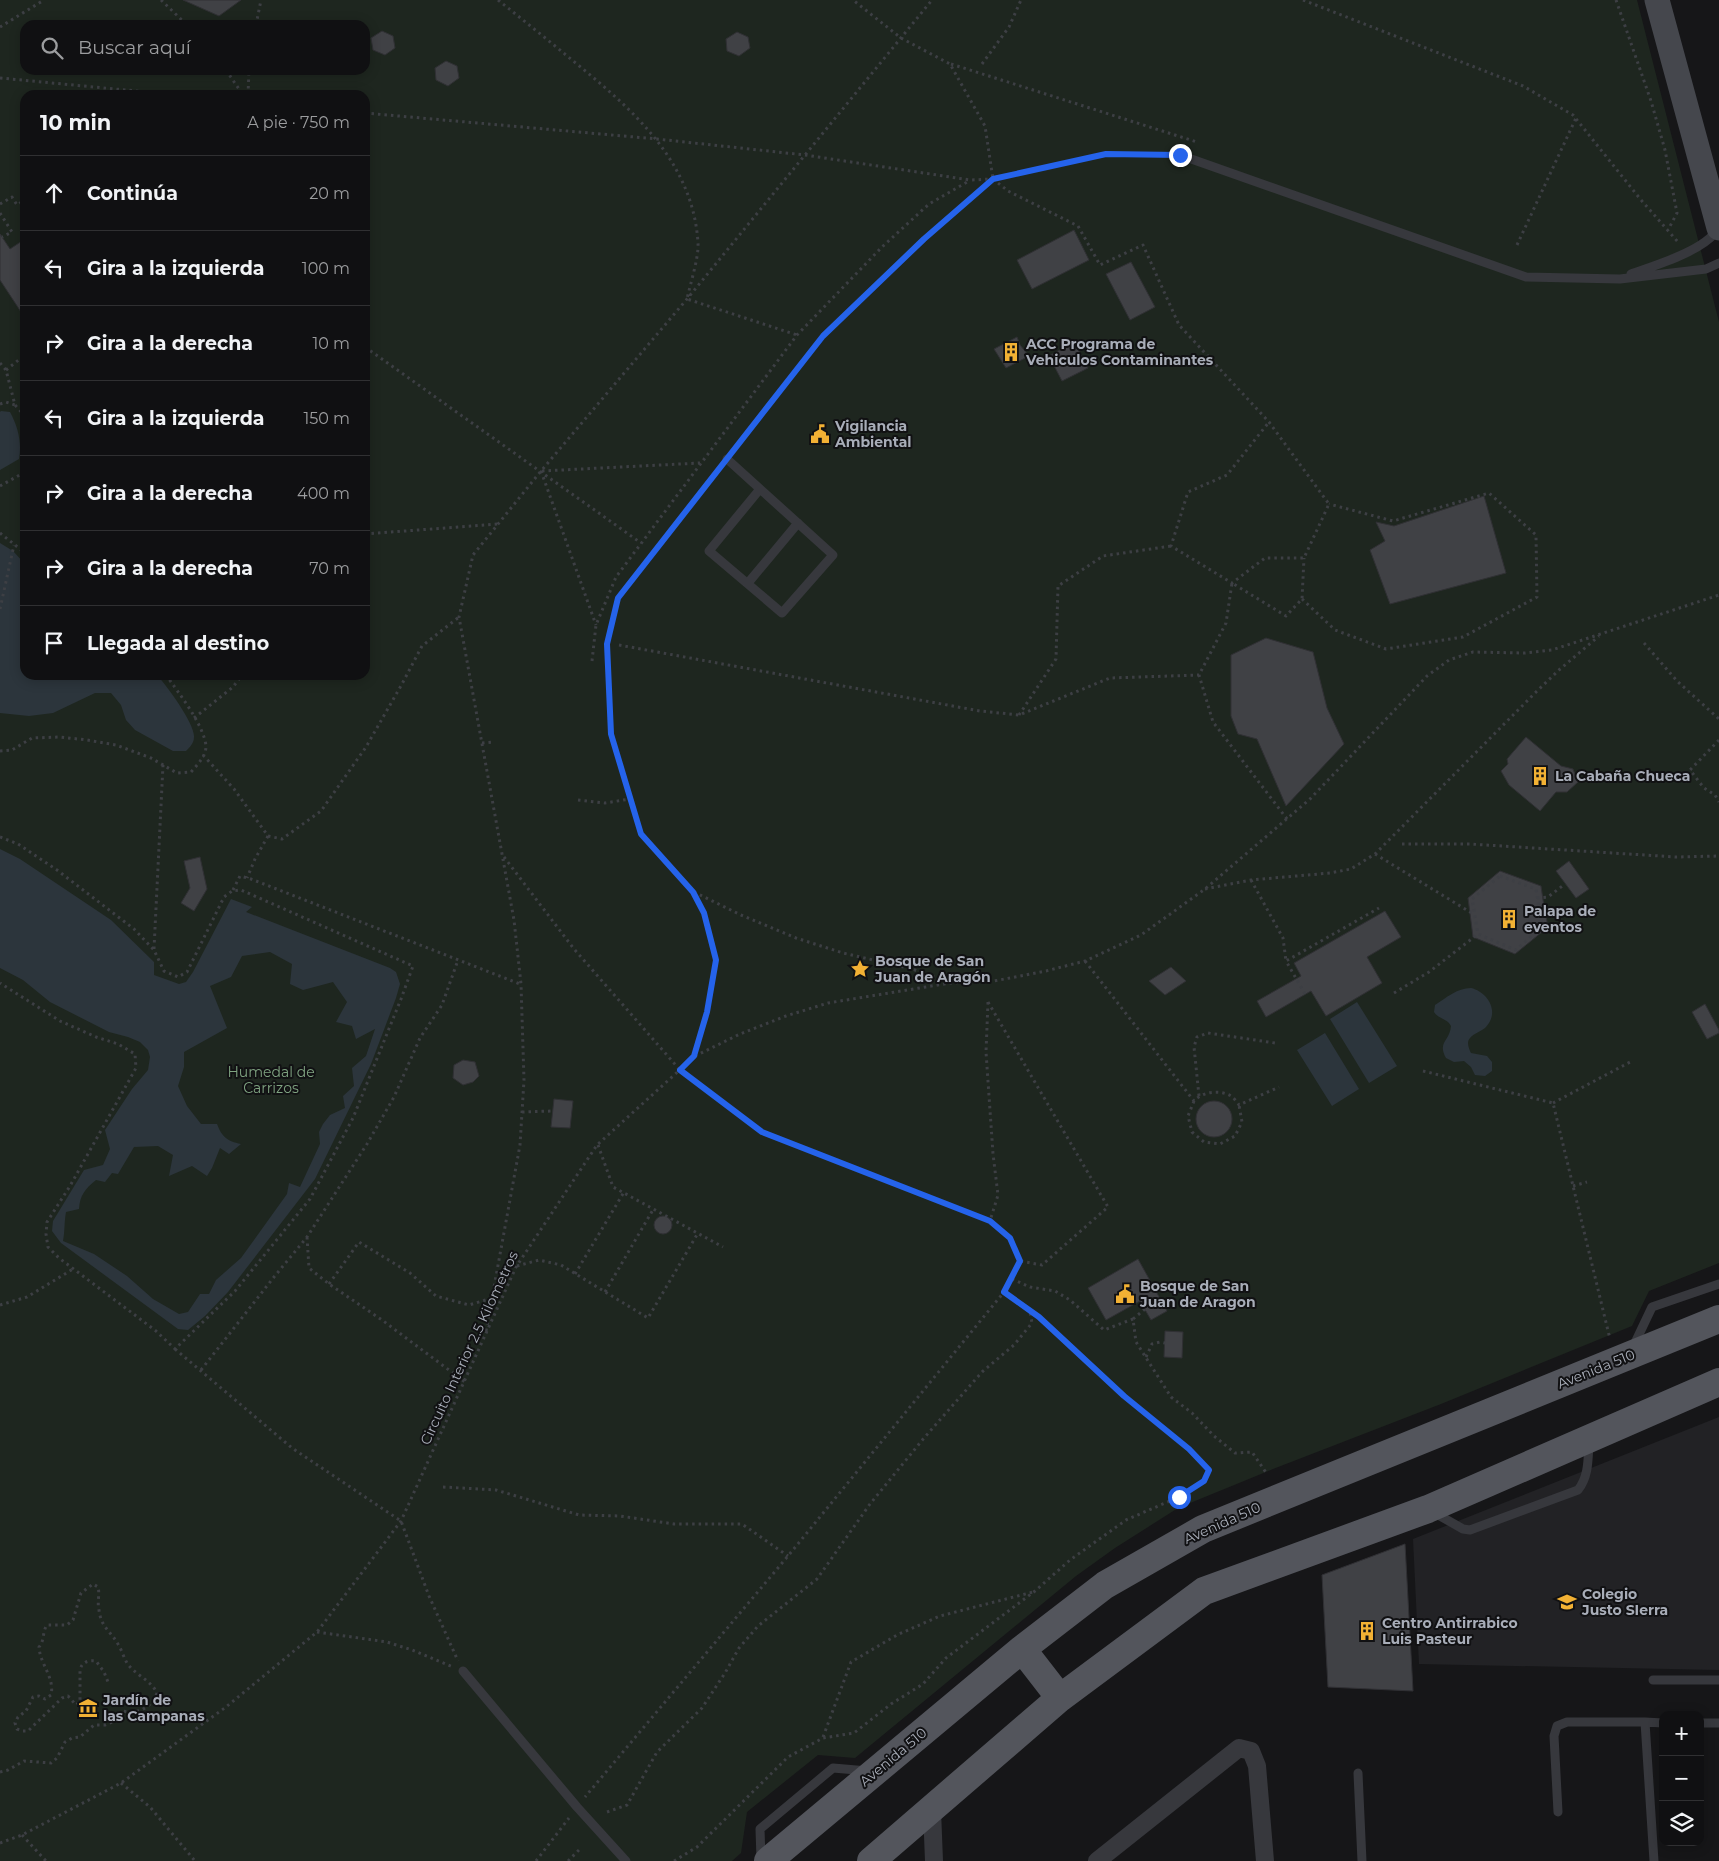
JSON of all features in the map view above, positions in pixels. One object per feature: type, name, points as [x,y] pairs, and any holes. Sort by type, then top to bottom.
[{"type":"main road","points":[[1657,0],[1714,233]]},
{"type":"main road","name":"Avenida 510","points":[[768,1861],[1022,1649],[1105,1585],[1203,1529],[1619,1347],[1717,1325]]},
{"type":"main road","points":[[871,1861],[1060,1698],[1204,1592],[1428,1509],[1719,1382]]},
{"type":"main road","points":[[1022,1649],[1060,1698]]},
{"type":"street","points":[[1097,1861],[1239,1748],[1251,1751],[1257,1766],[1265,1861]]},
{"type":"street","points":[[932,1810],[934,1861]]},
{"type":"lane","points":[[1180,155],[1526,277],[1620,279],[1706,269],[1719,263]]},
{"type":"lane","points":[[1620,279],[1678,256],[1714,233]]},
{"type":"lane","points":[[727,459],[833,555],[782,613],[709,551],[760,489]]},
{"type":"lane","points":[[748,583],[798,523]]},
{"type":"lane","points":[[1619,1347],[1652,1307],[1719,1284]]},
{"type":"lane","points":[[1428,1509],[1463,1529],[1470,1530],[1578,1490],[1584,1483],[1587,1474],[1589,1439]]},
{"type":"lane","points":[[463,1671],[577,1807],[626,1861]]},
{"type":"lane","points":[[1653,1680],[1719,1680]]},
{"type":"lane","points":[[1558,1812],[1554,1736],[1557,1726],[1567,1722],[1659,1723]]},
{"type":"lane","points":[[1645,1722],[1654,1861]]},
{"type":"lane","points":[[1704,1723],[1719,1723]]},
{"type":"lane","points":[[761,1861],[760,1829],[834,1768],[875,1771]]},
{"type":"lane","points":[[1358,1773],[1362,1861]]},
{"type":"path","points":[[0,28],[44,0]]},
{"type":"path","points":[[161,0],[182,20]]},
{"type":"path","points":[[257,20],[261,0]]},
{"type":"path","points":[[498,0],[616,96],[657,139],[677,171],[692,207],[699,245],[687,299]]},
{"type":"path","points":[[853,0],[901,38],[950,64],[1197,142]]},
{"type":"path","points":[[485,1338],[520,1145],[524,1080],[521,984],[514,920],[459,617],[473,555],[541,471],[687,299],[932,0]]},
{"type":"path","points":[[982,64],[1009,27],[1021,0]]},
{"type":"path","points":[[1303,0],[1523,86],[1576,118],[1641,200],[1678,242]]},
{"type":"path","points":[[1616,0],[1652,101],[1665,150],[1677,213],[1668,230]]},
{"type":"path","points":[[950,64],[985,126],[993,179],[1008,191],[1078,226],[1100,265],[1143,245],[1179,324],[1269,422],[1329,504],[1393,521],[1488,493],[1536,535],[1537,597],[1462,637],[1386,649],[1335,630],[1302,599]]},
{"type":"path","points":[[229,75],[240,90]]},
{"type":"path","points":[[248,90],[249,75]]},
{"type":"path","points":[[0,78],[126,90]]},
{"type":"path","points":[[370,113],[657,139],[804,155],[970,180],[993,179],[1106,154],[1180,155]]},
{"type":"path","points":[[1517,245],[1576,118]]},
{"type":"path","name":"Circuito Interior 2.5 Kilometros","points":[[0,1843],[22,1835],[121,1783],[226,1707],[317,1632],[401,1521],[516,1266],[598,1145],[694,1056],[707,1012],[716,960],[704,913],[693,892],[641,834],[611,734],[607,644],[618,598],[823,336],[924,239],[993,179]]},
{"type":"path","points":[[592,660],[596,625],[616,577],[798,335],[882,247],[929,204],[970,180]]},
{"type":"path","points":[[0,204],[12,197],[17,205],[20,203]]},
{"type":"path","points":[[0,213],[12,232],[2,237]]},
{"type":"path","points":[[687,299],[798,335]]},
{"type":"path","points":[[370,351],[640,543]]},
{"type":"path","points":[[6,370],[20,359]]},
{"type":"path","points":[[0,363],[6,370],[16,406]]},
{"type":"path","points":[[0,404],[6,402],[16,406],[20,410]]},
{"type":"path","points":[[1172,546],[1188,492],[1227,475],[1269,422]]},
{"type":"path","points":[[541,471],[700,464]]},
{"type":"path","points":[[541,471],[596,625]]},
{"type":"path","points":[[0,486],[20,476]]},
{"type":"path","points":[[1019,715],[1056,659],[1058,586],[1103,556],[1172,546],[1286,616],[1302,599],[1304,558],[1329,504]]},
{"type":"path","points":[[370,534],[499,524]]},
{"type":"path","points":[[0,533],[20,549]]},
{"type":"path","points":[[0,609],[14,545]]},
{"type":"path","points":[[1287,819],[1213,722],[1199,675],[1226,623],[1232,583],[1265,558],[1304,558]]},
{"type":"path","points":[[694,1056],[740,1034],[786,1016],[828,1003],[950,983],[994,981],[1084,962],[1141,935],[1205,889],[1310,799],[1427,676],[1449,660],[1473,652],[1525,653],[1552,650],[1718,594]]},
{"type":"path","points":[[203,754],[234,789],[268,836],[282,839],[321,810],[366,747],[422,646],[459,617]]},
{"type":"path","points":[[1205,889],[1251,880],[1330,873],[1351,869],[1374,854],[1558,670],[1602,634]]},
{"type":"path","points":[[1644,643],[1677,681],[1719,718]]},
{"type":"path","points":[[619,645],[980,711],[1019,715],[1110,678],[1199,675]]},
{"type":"path","points":[[0,750],[12,750],[32,738],[60,737],[116,745],[151,758],[177,773],[191,772],[202,759],[206,747],[201,730],[169,680]]},
{"type":"path","points":[[194,718],[234,687],[239,680]]},
{"type":"path","points":[[1719,740],[1690,770],[1704,788],[1715,795],[1719,802]]},
{"type":"path","points":[[482,743],[493,742]]},
{"type":"path","points":[[154,950],[163,765]]},
{"type":"path","points":[[578,800],[605,803],[630,799]]},
{"type":"path","points":[[247,878],[268,836]]},
{"type":"path","points":[[0,837],[18,844],[57,870],[134,929],[154,950],[164,970],[178,977],[187,972],[224,897],[232,891],[240,876],[521,984]]},
{"type":"path","points":[[1402,844],[1470,844],[1676,857],[1719,856]]},
{"type":"path","points":[[503,854],[574,950],[680,1070],[762,1132],[990,1221],[1010,1238],[1020,1261],[1004,1292],[788,1556],[577,1807],[536,1861]]},
{"type":"path","points":[[1374,854],[1470,912],[1474,912]]},
{"type":"path","points":[[1500,876],[1536,889],[1542,927],[1516,950],[1478,934],[1472,899],[1500,876]]},
{"type":"path","points":[[1251,880],[1283,938],[1286,961],[1305,994]]},
{"type":"path","points":[[1537,898],[1548,896],[1565,884]]},
{"type":"path","points":[[175,1349],[235,1291],[310,1199],[353,1118],[402,999],[413,966],[241,890],[232,891]]},
{"type":"path","points":[[693,892],[796,938],[843,953],[912,969],[950,983]]},
{"type":"path","points":[[1286,961],[1379,908]]},
{"type":"path","points":[[1394,993],[1429,972],[1478,934]]},
{"type":"path","points":[[201,1370],[262,1291],[308,1238],[367,1144],[394,1097],[420,1038],[442,1005],[458,960]]},
{"type":"path","points":[[1084,962],[1194,1101]]},
{"type":"path","points":[[0,983],[60,1021],[96,1037],[118,1044],[135,1054],[136,1068],[48,1222],[46,1234],[48,1247],[73,1269],[156,1331],[292,1448],[401,1521],[432,1604],[463,1671]]},
{"type":"path","points":[[990,1221],[998,1195],[993,1154],[986,1052],[988,1002],[1108,1207],[1042,1265],[1020,1261]]},
{"type":"path","points":[[1199,1096],[1194,1047],[1198,1037],[1208,1032],[1275,1043]]},
{"type":"path","points":[[1423,1071],[1553,1103],[1632,1061]]},
{"type":"path","points":[[1239,1105],[1279,1087]]},
{"type":"path","points":[[1214,1092],[1230,1096],[1239,1105],[1242,1122],[1234,1136],[1220,1144],[1204,1142],[1192,1132],[1188,1116],[1194,1101],[1199,1096],[1214,1092]]},
{"type":"path","points":[[1553,1103],[1573,1186],[1619,1347]]},
{"type":"path","points":[[522,1112],[552,1111]]},
{"type":"path","points":[[598,1145],[613,1187],[723,1247]]},
{"type":"path","points":[[1573,1186],[1587,1182]]},
{"type":"path","points":[[575,1274],[624,1192]]},
{"type":"path","points":[[605,1292],[654,1208]]},
{"type":"path","points":[[516,1266],[539,1260],[560,1265],[648,1318],[698,1233]]},
{"type":"path","points":[[308,1238],[309,1268],[465,1382]]},
{"type":"path","points":[[329,1284],[359,1242],[410,1273],[436,1296],[469,1305],[493,1298]]},
{"type":"path","points":[[0,1305],[27,1297],[73,1269]]},
{"type":"path","points":[[1012,1279],[1030,1287],[1055,1291],[1070,1300],[1104,1330],[1133,1318],[1145,1309]]},
{"type":"path","points":[[674,1861],[697,1847],[788,1757],[823,1738],[854,1733],[891,1704],[923,1684],[946,1658],[1035,1591],[1070,1560],[1126,1520],[1179,1497],[1204,1481],[1209,1470],[1189,1449],[1124,1396],[1039,1317],[1004,1292]]},
{"type":"path","points":[[607,1812],[627,1804],[657,1752],[702,1708],[739,1648],[758,1626],[818,1578],[870,1504],[924,1438],[982,1372],[1014,1345],[1032,1323],[1030,1311]]},
{"type":"path","points":[[1133,1318],[1136,1342],[1171,1397],[1192,1413],[1214,1436],[1235,1453],[1252,1452],[1268,1474]]},
{"type":"path","points":[[1146,1358],[1152,1344],[1164,1343]]},
{"type":"path","points":[[443,1487],[496,1490],[578,1516],[620,1516],[674,1524],[742,1524],[788,1556]]},
{"type":"path","points":[[0,1772],[8,1770],[24,1760],[51,1762],[57,1758],[65,1742],[72,1738],[80,1737],[94,1725],[105,1725],[112,1722],[117,1714],[123,1711],[129,1713],[148,1707],[157,1693],[126,1662],[119,1645],[102,1624],[98,1600],[100,1592],[98,1587],[93,1584],[81,1593],[73,1620],[67,1625],[47,1624],[44,1629],[45,1636],[39,1647],[39,1654],[49,1675],[52,1686],[51,1695],[44,1699],[39,1696],[33,1697],[26,1711],[18,1717],[15,1723],[17,1729],[28,1731],[62,1698],[68,1696],[76,1705],[80,1702],[80,1670],[86,1662],[96,1661],[108,1682]]},
{"type":"path","points":[[823,1738],[851,1662],[897,1635],[940,1616],[1035,1591]]},
{"type":"path","points":[[317,1632],[387,1642],[463,1671]]},
{"type":"path","points":[[121,1783],[150,1808],[195,1861]]},
{"type":"path","points":[[22,1835],[46,1861]]},
{"type":"path","points":[[568,1861],[581,1848]]},
{"type":"shaded area","points":[[0,412],[10,412],[17,429],[20,447],[19,459],[0,470]]},
{"type":"shaded area","points":[[0,543],[13,551],[20,559],[20,680],[161,680],[180,705],[190,723],[194,737],[186,751],[173,751],[135,730],[126,720],[121,705],[111,693],[95,693],[53,713],[29,716],[0,713]]},
{"type":"shaded area","points":[[0,849],[20,859],[111,920],[154,962],[154,975],[179,984],[186,982],[193,972],[231,899],[252,907],[246,912],[396,972],[400,984],[371,1064],[315,1179],[228,1292],[205,1316],[188,1330],[178,1329],[61,1243],[52,1231],[53,1221],[84,1170],[103,1165],[110,1149],[105,1130],[132,1089],[148,1070],[150,1057],[148,1050],[140,1042],[109,1032],[50,1002],[23,980],[0,968]],"holes":[[[270,952],[292,964],[290,984],[303,990],[333,982],[347,1002],[336,1022],[352,1026],[356,1039],[375,1029],[366,1056],[352,1068],[354,1086],[343,1096],[345,1108],[330,1115],[323,1124],[319,1132],[320,1144],[300,1187],[289,1183],[287,1194],[241,1258],[216,1280],[209,1294],[200,1294],[188,1312],[179,1314],[153,1299],[127,1276],[94,1254],[63,1241],[66,1212],[79,1209],[84,1193],[96,1180],[105,1182],[112,1173],[118,1174],[134,1147],[158,1146],[173,1155],[169,1176],[192,1166],[207,1176],[220,1148],[229,1154],[241,1144],[226,1138],[217,1124],[201,1124],[187,1106],[178,1086],[184,1067],[184,1052],[227,1028],[210,986],[231,977],[242,956]]]},
{"type":"shaded area","points":[[1471,988],[1487,998],[1492,1009],[1490,1021],[1486,1027],[1468,1041],[1471,1053],[1487,1056],[1492,1062],[1492,1071],[1485,1076],[1475,1075],[1471,1067],[1464,1061],[1454,1062],[1446,1058],[1443,1045],[1449,1035],[1451,1026],[1434,1012],[1435,1005],[1456,992]]},
{"type":"shaded area","points":[[1357,1002],[1397,1066],[1369,1083],[1330,1019]]},
{"type":"shaded area","points":[[1325,1033],[1359,1089],[1332,1106],[1297,1050]]},
{"type":"shaded area","name":"Colegio Justo SIerra","points":[[1719,1417],[1719,1670],[1419,1664],[1413,1539]]},
{"type":"green space","name":"Bosque de San Juan de Aragón","points":[[0,0],[1637,0],[1719,322],[1719,1263],[1649,1291],[1632,1326],[1178,1508],[1115,1548],[1076,1576],[855,1758],[818,1755],[747,1812],[741,1853],[732,1861],[0,1861]]},
{"type":"building","points":[[183,0],[241,0],[219,16]]},
{"type":"building","points":[[382,31],[393,36],[395,48],[385,55],[373,50],[371,38]]},
{"type":"building","points":[[737,32],[748,37],[750,48],[739,56],[727,51],[726,39]]},
{"type":"building","points":[[446,61],[457,66],[459,78],[448,86],[436,80],[435,68]]},
{"type":"building","points":[[1074,230],[1089,260],[1032,289],[1017,260]]},
{"type":"building","points":[[0,234],[10,249],[20,242],[20,310],[0,280]]},
{"type":"building","points":[[1131,262],[1155,307],[1130,320],[1106,274]]},
{"type":"building","name":"ACC Programa de Vehiculos Contaminantes","points":[[1017,337],[1020,345],[1029,356],[1006,368],[994,349]]},
{"type":"building","points":[[1074,342],[1088,368],[1062,381],[1049,356]]},
{"type":"building","points":[[1484,496],[1506,573],[1390,604],[1370,550],[1385,541],[1376,522],[1394,526]]},
{"type":"building","points":[[1266,638],[1313,652],[1327,708],[1344,744],[1286,806],[1257,739],[1238,734],[1231,716],[1231,655]]},
{"type":"building","name":"La Cabaña Chueca","points":[[1526,737],[1561,766],[1573,769],[1578,782],[1567,792],[1556,792],[1540,811],[1509,785],[1501,771],[1508,764],[1507,759]]},
{"type":"building","points":[[200,857],[207,889],[194,911],[181,903],[190,888],[184,861]]},
{"type":"building","points":[[1569,861],[1589,889],[1576,898],[1556,871]]},
{"type":"building","name":"Palapa de eventos","points":[[1500,871],[1541,886],[1548,927],[1515,954],[1473,937],[1468,898]]},
{"type":"building","points":[[1385,911],[1401,937],[1367,957],[1382,983],[1326,1016],[1311,991],[1266,1017],[1257,1001],[1301,976],[1294,963]]},
{"type":"building","points":[[1171,967],[1186,981],[1165,995],[1149,981]]},
{"type":"building","points":[[1705,1004],[1719,1030],[1719,1033],[1707,1039],[1692,1012]]},
{"type":"building","points":[[463,1060],[475,1062],[479,1076],[473,1082],[463,1085],[453,1078],[454,1065]]},
{"type":"building","points":[[554,1099],[573,1101],[570,1128],[551,1127]]},
{"type":"building","points":[[1214,1101],[1221,1102],[1227,1106],[1231,1112],[1231,1126],[1227,1132],[1221,1136],[1214,1137],[1207,1136],[1201,1132],[1197,1126],[1196,1119],[1197,1112],[1201,1106],[1207,1102]]},
{"type":"building","points":[[663,1216],[669,1219],[672,1225],[669,1231],[663,1234],[657,1231],[654,1225],[657,1219]]},
{"type":"building","name":"Bosque de San Juan de Aragon","points":[[1138,1259],[1167,1311],[1151,1320],[1140,1301],[1106,1320],[1088,1288]]},
{"type":"building","points":[[1165,1331],[1183,1332],[1182,1358],[1164,1357]]},
{"type":"building","name":"Centro Antirrabico Luis Pasteur","points":[[1405,1544],[1413,1691],[1328,1687],[1322,1575]]},
{"type":"place","name":"ACC Programa de Vehiculos Contaminantes","points":[[1011,352]]},
{"type":"place","name":"Vigilancia Ambiental","points":[[820,434]]},
{"type":"place","name":"La Cabaña Chueca","points":[[1540,776]]},
{"type":"place","name":"Palapa de eventos","points":[[1509,919]]},
{"type":"place","name":"Bosque de San Juan de Aragón","points":[[860,969]]},
{"type":"place","name":"Bosque de San Juan de Aragon","points":[[1125,1294]]},
{"type":"place","name":"Colegio Justo SIerra","points":[[1567,1602]]},
{"type":"place","name":"Centro Antirrabico Luis Pasteur","points":[[1367,1631]]},
{"type":"place","name":"Jardín de las Campanas","points":[[88,1708]]},
{"type":"route","points":[[1179,1497],[1204,1481],[1209,1470],[1189,1449],[1124,1396],[1039,1317],[1004,1292],[1020,1261],[1010,1238],[990,1221],[762,1132],[680,1070],[694,1056],[707,1012],[716,960],[704,913],[693,892],[641,834],[611,734],[607,644],[618,598],[823,336],[924,239],[993,179],[1106,154],[1180,155]]},
{"type":"park label","name":"Humedal de Carrizos","points":[[271,1080]]}]
